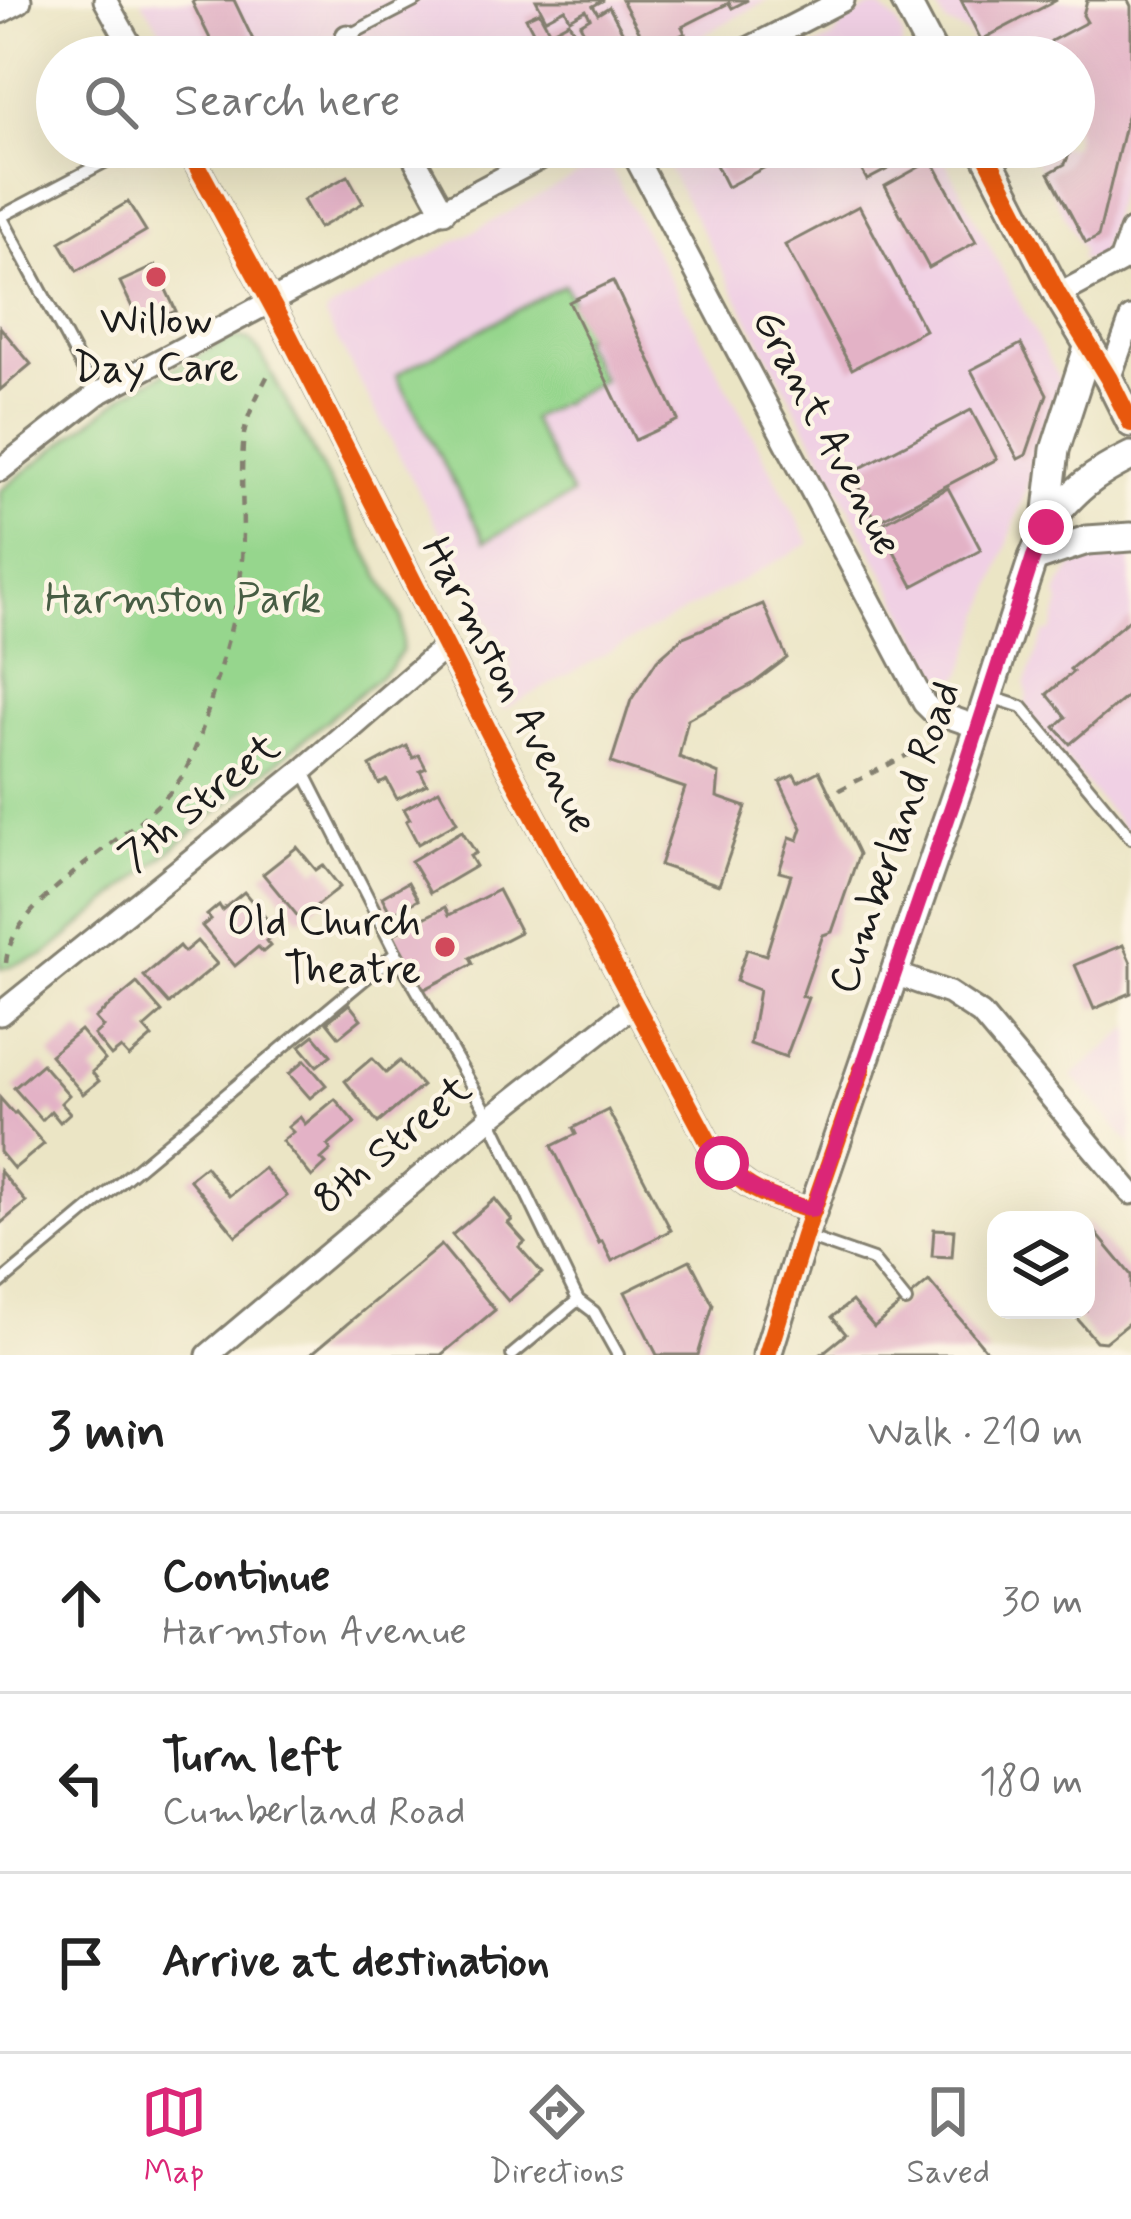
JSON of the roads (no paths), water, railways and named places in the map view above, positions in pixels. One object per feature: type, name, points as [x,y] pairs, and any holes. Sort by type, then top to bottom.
[{"type":"street","points":[[0,9],[17,0]]},
{"type":"street","points":[[105,0],[125,36]]},
{"type":"street","points":[[773,36],[843,0]]},
{"type":"street","points":[[905,0],[924,36]]},
{"type":"street","name":"Harmston Avenue","points":[[198,168],[702,1131],[722,1163],[743,1184],[808,1223]]},
{"type":"street","points":[[420,168],[444,212]]},
{"type":"street","points":[[0,470],[97,394],[524,168]]},
{"type":"street","name":"Grant Avenue","points":[[641,168],[924,703],[932,711],[978,727]]},
{"type":"street","points":[[993,168],[1131,423]]},
{"type":"street","points":[[1058,295],[1120,262],[1131,231]]},
{"type":"street","points":[[1109,379],[1131,318]]},
{"type":"street","name":"Cumberland Road","points":[[767,1355],[1046,527],[1055,450],[1089,345]]},
{"type":"street","points":[[1046,527],[1090,478],[1131,456]]},
{"type":"street","points":[[1033,558],[1087,540],[1131,537]]},
{"type":"street","name":"7th Street","points":[[0,1014],[303,770],[445,647]]},
{"type":"street","points":[[895,974],[949,992],[981,1014],[1131,1193]]},
{"type":"street","name":"8th Street","points":[[208,1355],[490,1118],[635,1004]]},
{"type":"lane","points":[[347,36],[417,0]]},
{"type":"lane","points":[[93,168],[0,217],[97,394]]},
{"type":"lane","points":[[988,696],[1022,707],[1131,838]]},
{"type":"lane","points":[[303,770],[396,953],[490,1118],[578,1300],[594,1312],[618,1355]]},
{"type":"lane","points":[[0,1283],[396,953]]},
{"type":"lane","points":[[808,1223],[873,1260],[906,1301]]},
{"type":"lane","points":[[512,1355],[578,1300]]},
{"type":"place","name":"Willow Day Care","points":[[156,277]]},
{"type":"place","name":"Old Church Theatre","points":[[445,947]]},
{"type":"park label","name":"Harmston Park","points":[[183,600]]}]
